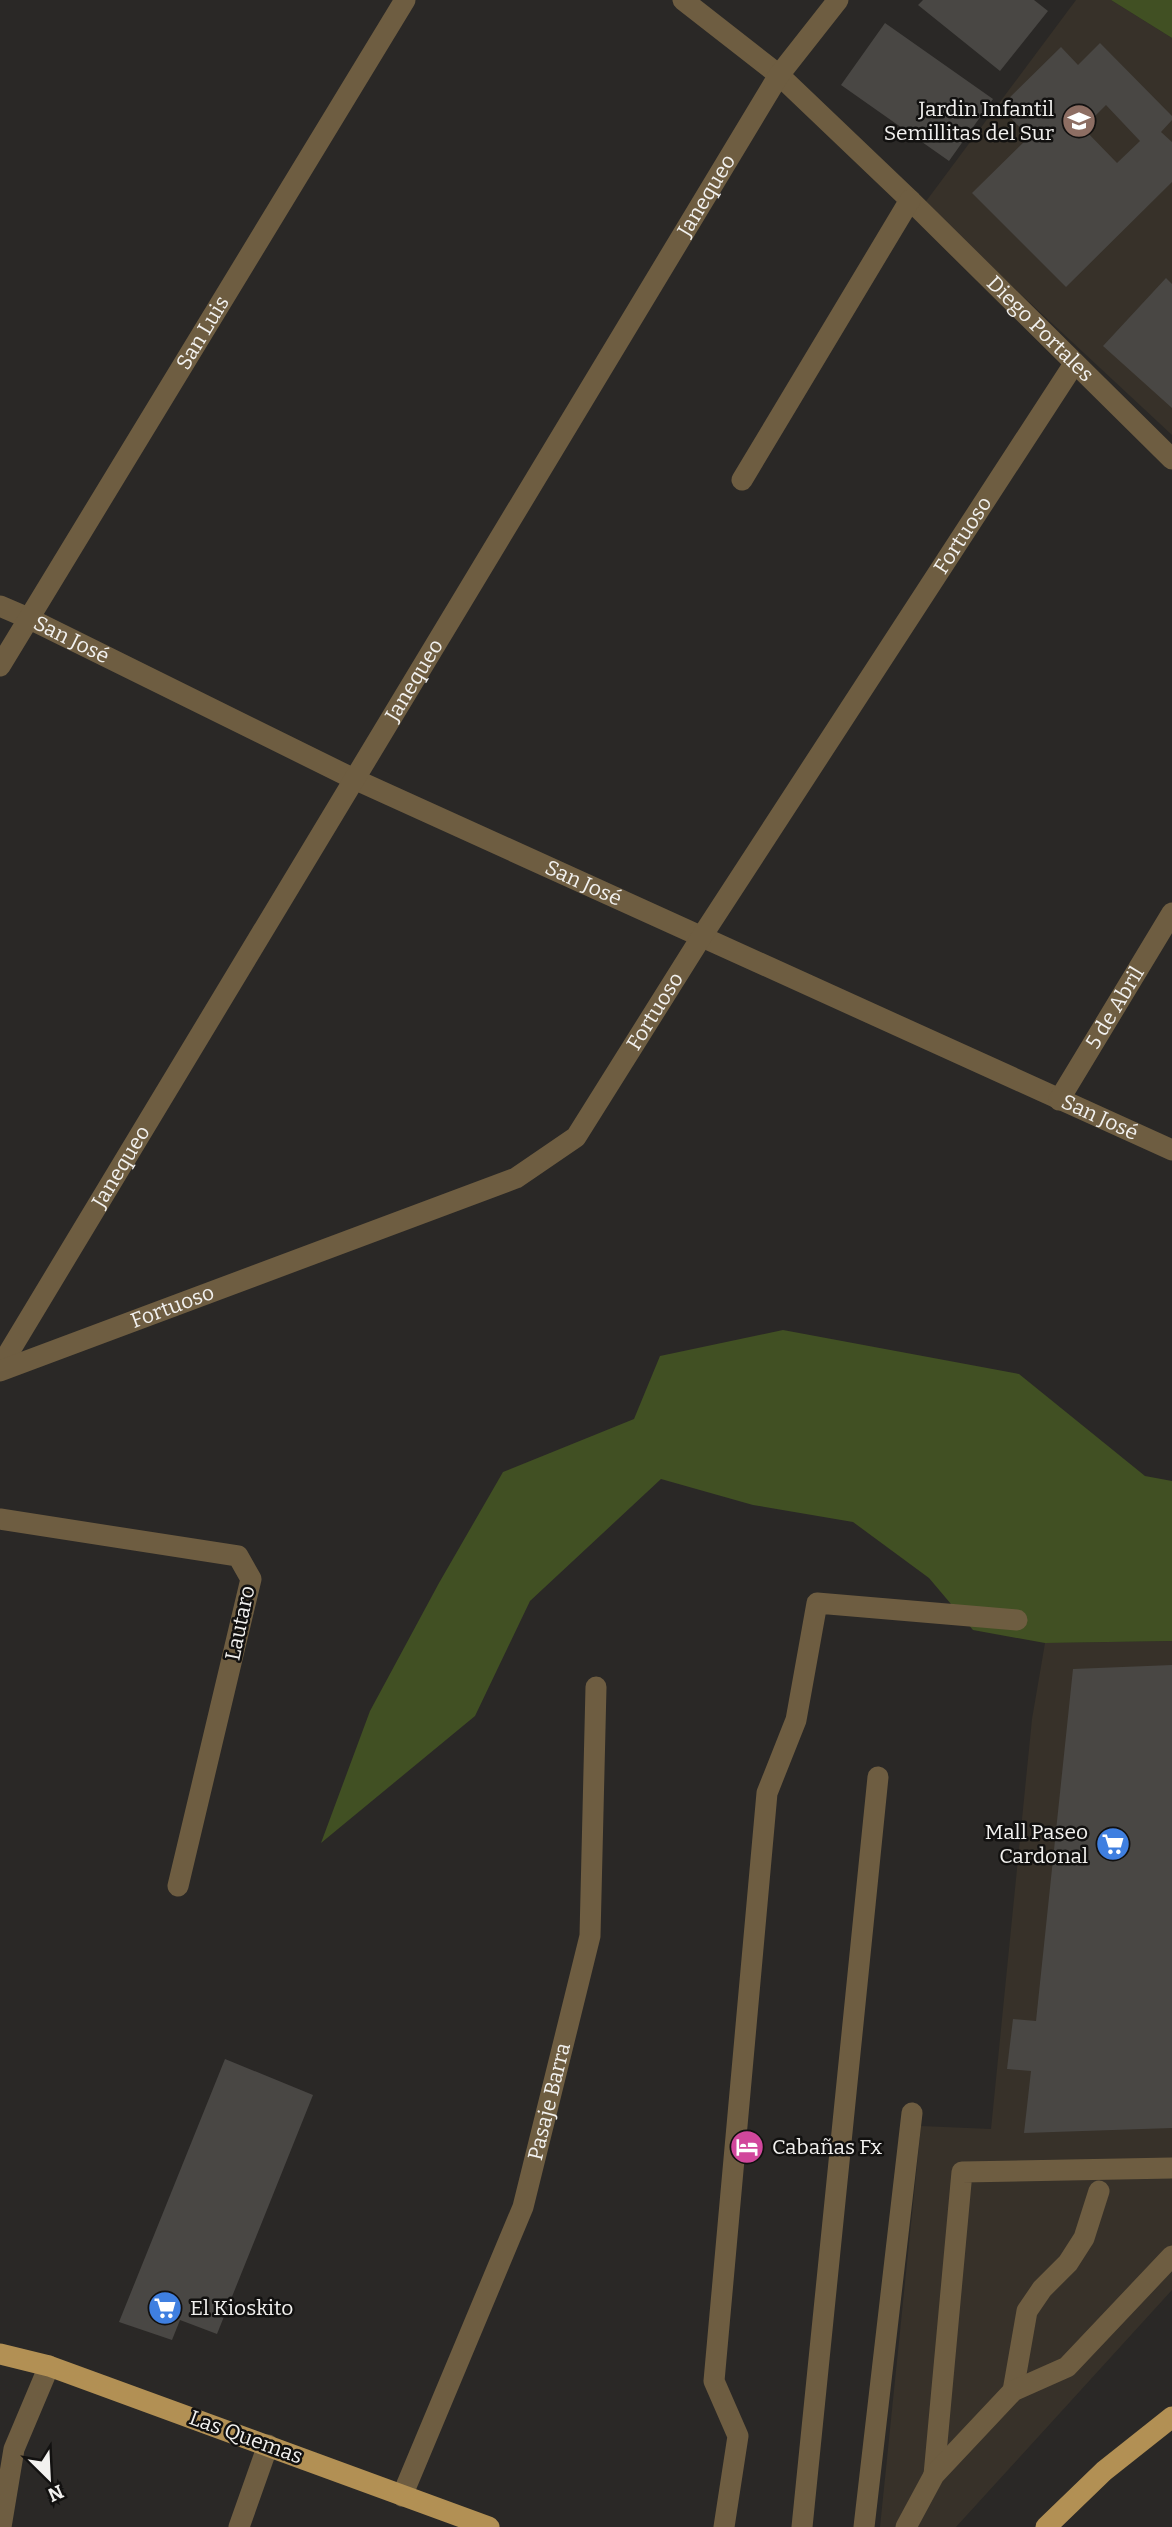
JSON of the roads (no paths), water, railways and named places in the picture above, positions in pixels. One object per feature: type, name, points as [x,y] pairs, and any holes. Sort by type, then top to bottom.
[{"type":"main road","name":"Las Quemas","points":[[0,2354],[49,2366],[489,2527]]},
{"type":"main road","points":[[1046,2527],[1104,2471],[1172,2417]]},
{"type":"main road","points":[[1140,2441],[1172,2429]]},
{"type":"street","name":"San Luis","points":[[0,666],[405,0]]},
{"type":"street","name":"Diego Portales","points":[[683,0],[779,75],[910,200],[1172,459]]},
{"type":"street","name":"Janequeo","points":[[0,1369],[779,75],[838,0]]},
{"type":"street","points":[[742,480],[910,200]]},
{"type":"street","name":"Fortuoso","points":[[0,1369],[516,1178],[576,1137],[702,936],[1074,364]]},
{"type":"street","name":"San José","points":[[0,607],[28,618],[354,779],[1172,1150]]},
{"type":"street","name":"5 de Abril","points":[[1059,1100],[1172,913]]},
{"type":"street","name":"Lautaro","points":[[0,1519],[238,1556],[251,1579],[178,1886]]},
{"type":"street","points":[[724,2527],[738,2436],[714,2382],[767,1793],[796,1720],[817,1603],[1017,1620]]},
{"type":"street","name":"Pasaje Barra","points":[[402,2496],[523,2207],[590,1936],[596,1687]]},
{"type":"street","points":[[802,2527],[878,1777]]},
{"type":"street","points":[[864,2527],[912,2113]]},
{"type":"street","points":[[934,2475],[962,2172],[1172,2168]]},
{"type":"street","points":[[1013,2391],[1027,2311],[1042,2289],[1068,2263],[1084,2238],[1099,2191]]},
{"type":"street","points":[[906,2527],[934,2475],[1013,2391],[1067,2367],[1172,2256]]},
{"type":"street","points":[[1,2527],[14,2449],[49,2366]]},
{"type":"street","points":[[239,2527],[268,2445]]},
{"type":"place","name":"Jardin Infantil Semillitas del Sur","points":[[1079,121]]},
{"type":"place","name":"Mall Paseo Cardonal","points":[[1113,1844]]},
{"type":"place","name":"Cabañas Fx","points":[[747,2147]]},
{"type":"place","name":"El Kioskito","points":[[165,2308]]}]
